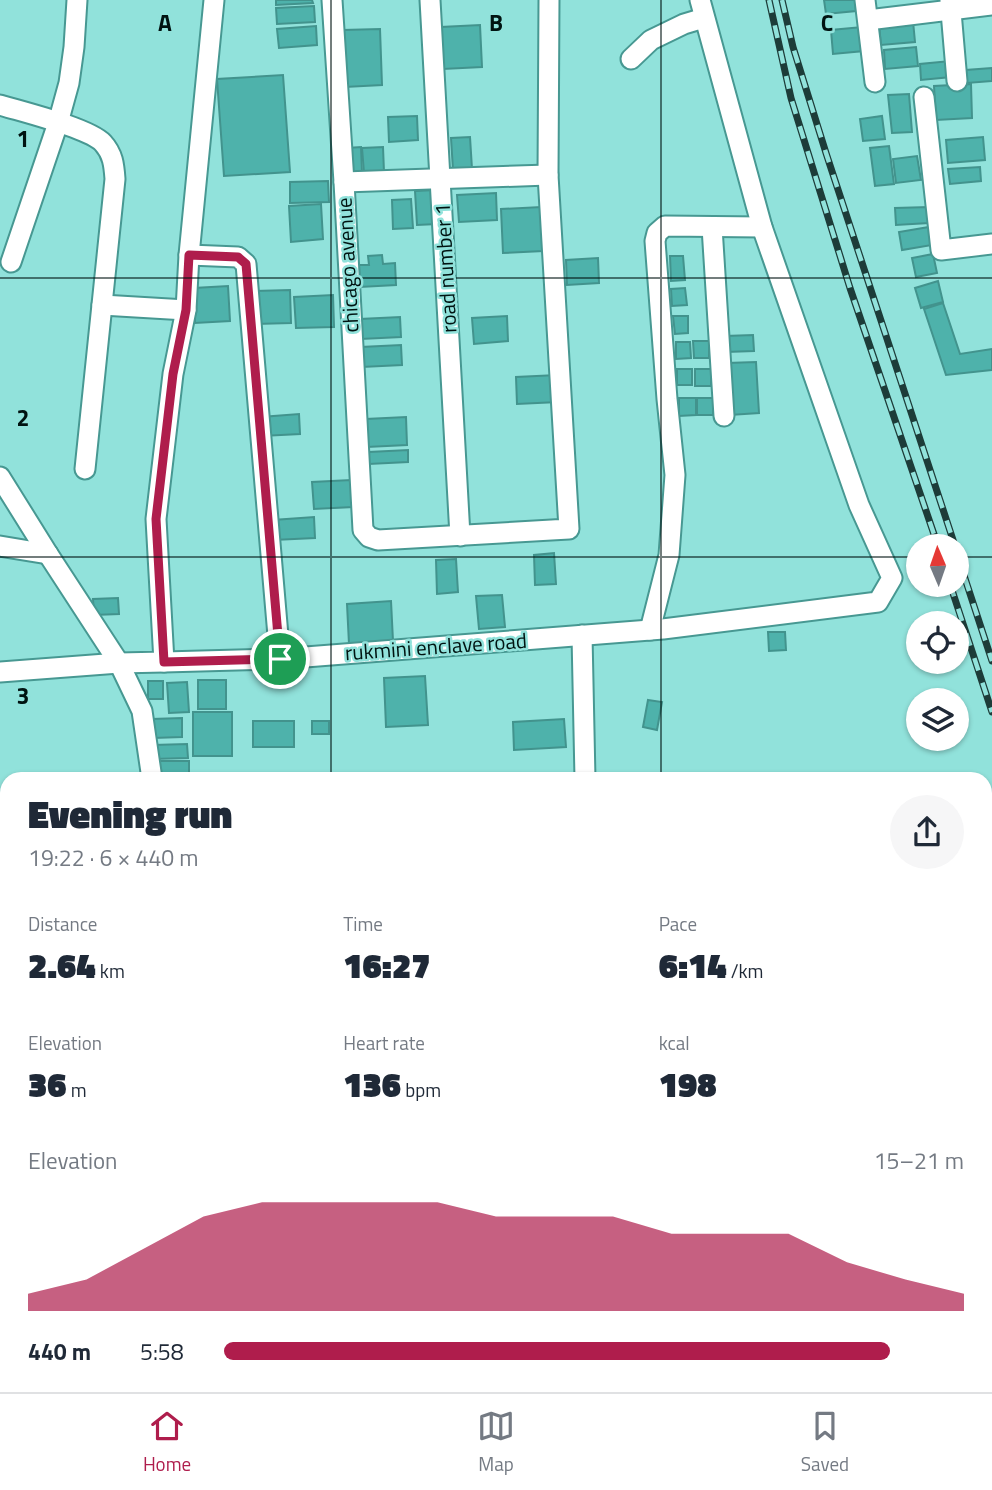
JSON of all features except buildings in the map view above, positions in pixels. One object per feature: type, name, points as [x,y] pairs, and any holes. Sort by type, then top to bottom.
[{"type":"street","points":[[11,262],[69,83],[77,0]]},
{"type":"street","points":[[164,662],[156,519],[173,374],[186,310],[214,0]]},
{"type":"street","name":"chicago avenue","points":[[332,0],[363,530],[369,537],[377,540],[460,536]]},
{"type":"street","name":"road number 1","points":[[430,0],[460,536]]},
{"type":"street","points":[[460,536],[569,529],[548,174],[549,0]]},
{"type":"street","points":[[950,5],[957,81]]},
{"type":"street","points":[[875,82],[867,10],[992,5]]},
{"type":"street","points":[[631,59],[651,40],[684,24],[702,9],[762,227],[665,226],[657,233],[654,241],[675,475],[669,555],[650,630]]},
{"type":"street","points":[[924,97],[941,250],[992,244]]},
{"type":"street","points":[[0,104],[87,132],[102,142],[114,160],[115,179],[85,469]]},
{"type":"street","points":[[344,182],[548,174]]},
{"type":"street","points":[[712,227],[724,416]]},
{"type":"street","name":"rukmini enclave road","points":[[0,672],[120,663],[280,659],[650,630],[878,602],[892,578],[859,505],[762,227]]},
{"type":"street","points":[[189,255],[238,257],[246,264],[280,659]]},
{"type":"street","points":[[102,305],[186,310]]},
{"type":"street","points":[[0,477],[120,663],[142,711],[151,772]]},
{"type":"street","points":[[0,546],[48,554]]},
{"type":"street","points":[[582,635],[585,772]]},
{"type":"railway","points":[[769,0],[791,98],[850,288],[934,534]]},
{"type":"railway","points":[[782,0],[793,47],[826,153],[951,534]]},
{"type":"railway","points":[[970,594],[992,661]]},
{"type":"railway","points":[[954,597],[992,712]]},
{"type":"route","points":[[189,255],[238,257],[246,264],[280,659],[164,662],[156,519],[173,374],[186,310],[189,255]]}]
